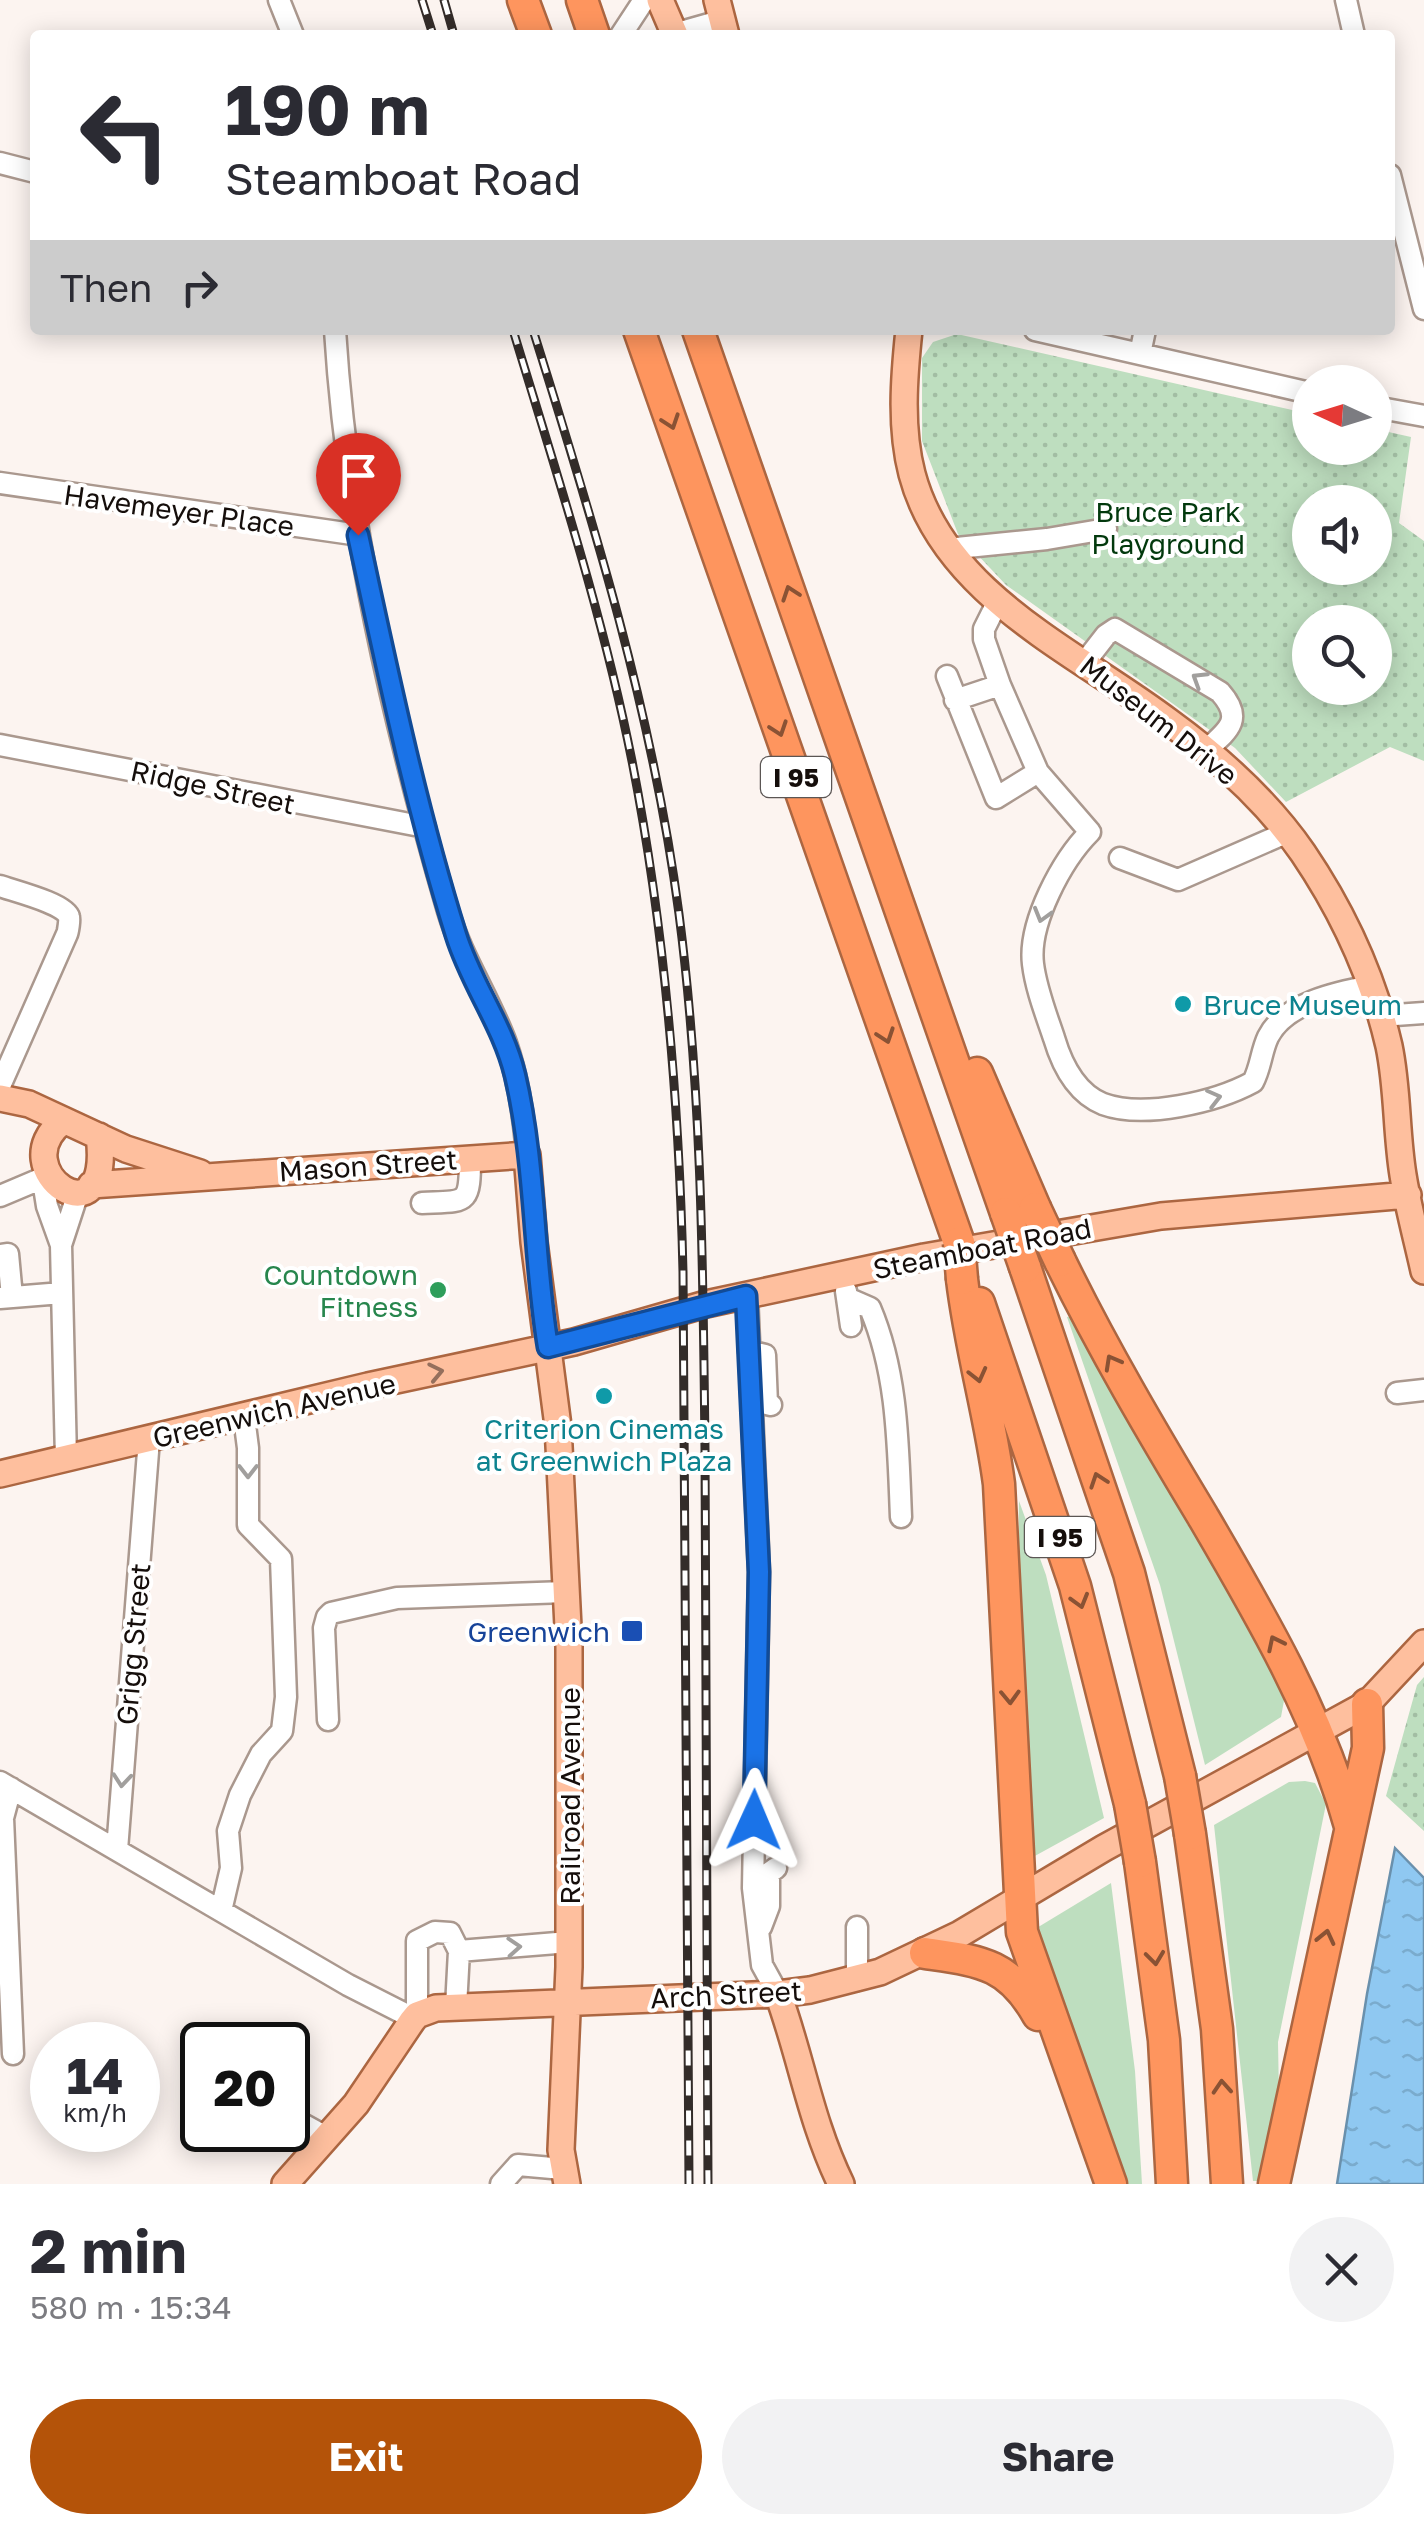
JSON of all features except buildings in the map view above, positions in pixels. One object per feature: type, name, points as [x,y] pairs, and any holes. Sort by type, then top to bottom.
[{"type":"highway","points":[[523,0],[534,30]]},
{"type":"highway","name":"I 95","points":[[641,335],[1075,1586],[1110,1714],[1140,1862],[1164,2040],[1172,2184]]},
{"type":"highway","name":"I 95","points":[[700,335],[868,818],[1020,1211],[1025,1266],[1129,1573],[1180,1776],[1190,1834],[1217,2029],[1228,2184]]},
{"type":"highway","points":[[1020,1211],[1060,1261],[1132,1398],[1268,1626],[1340,1789],[1350,1826]]},
{"type":"highway","points":[[966,1278],[967,1321],[999,1484],[1018,1899],[1025,1947],[1111,2184]]},
{"type":"highway","points":[[1274,2184],[1368,1748],[1367,1704]]},
{"type":"highway","points":[[925,1952],[987,1964],[1018,1985],[1048,2034],[1086,2115]]},
{"type":"main road","points":[[660,0],[671,30]]},
{"type":"main road","name":"Museum Drive","points":[[909,335],[904,414],[907,445],[922,501],[947,549],[962,569],[998,602],[1206,750],[1288,832],[1345,923],[1380,1016],[1416,1195]]},
{"type":"main road","name":"Mason Street","points":[[14,1117],[30,1104],[149,1157],[210,1176]]},
{"type":"main road","points":[[14,1117],[37,1138],[63,1120]]},
{"type":"main road","points":[[14,1117],[41,1184]]},
{"type":"main road","points":[[85,1189],[98,1174],[102,1157],[100,1136]]},
{"type":"main road","name":"Mason Street","points":[[41,1184],[63,1194],[210,1176],[527,1154]]},
{"type":"main road","name":"Railroad Avenue","points":[[527,1154],[534,1242],[558,1426],[569,1647],[565,2176]]},
{"type":"main road","points":[[1416,1195],[1424,1271]]},
{"type":"main road","name":"Steamboat Road","points":[[548,1347],[746,1296],[845,1286],[1161,1216],[1416,1195]]},
{"type":"main road","name":"Greenwich Avenue","points":[[0,1474],[548,1347]]},
{"type":"main road","name":"Arch Street","points":[[415,2018],[436,2008],[778,1994],[857,1980],[925,1952],[1367,1704],[1424,1644]]},
{"type":"main road","points":[[778,1994],[818,2136],[841,2184]]},
{"type":"main road","points":[[285,2184],[356,2104],[415,2018]]},
{"type":"street","points":[[278,0],[291,30]]},
{"type":"street","points":[[597,25],[644,0]]},
{"type":"street","points":[[1346,0],[1353,30]]},
{"type":"street","points":[[687,30],[722,18]]},
{"type":"street","points":[[0,163],[30,171]]},
{"type":"street","points":[[1395,195],[1424,309]]},
{"type":"street","points":[[335,335],[358,535],[425,828],[458,941],[505,1041],[527,1154]]},
{"type":"street","points":[[1058,335],[1292,390]]},
{"type":"street","points":[[1140,354],[1145,335]]},
{"type":"street","points":[[1392,410],[1424,416]]},
{"type":"street","name":"Havemeyer Place","points":[[0,482],[358,535]]},
{"type":"street","points":[[947,549],[1106,529]]},
{"type":"street","points":[[998,602],[984,629],[984,639],[1000,685],[1038,772],[1090,832],[1074,848],[1046,901],[1033,964],[1057,1048],[1067,1072],[1080,1088],[1102,1103],[1128,1109],[1148,1109],[1232,1093],[1253,1082],[1270,1032],[1302,1006],[1371,986]]},
{"type":"street","points":[[1084,662],[1115,628],[1220,692],[1230,703],[1233,718],[1226,732],[1206,750]]},
{"type":"street","points":[[947,676],[996,798],[1038,772]]},
{"type":"street","points":[[955,700],[1000,685]]},
{"type":"street","name":"Ridge Street","points":[[0,746],[425,828]]},
{"type":"street","points":[[1120,858],[1178,880],[1288,832]]},
{"type":"street","points":[[0,886],[54,905],[70,918],[14,1117]]},
{"type":"street","points":[[1380,1016],[1424,1012]]},
{"type":"street","points":[[422,1204],[466,1198],[470,1191],[470,1158]]},
{"type":"street","points":[[0,1196],[41,1184],[61,1245],[66,1459]]},
{"type":"street","points":[[61,1245],[85,1189]]},
{"type":"street","points":[[0,1254],[8,1254],[6,1298],[62,1294]]},
{"type":"street","points":[[845,1286],[851,1326]]},
{"type":"street","points":[[845,1286],[870,1308],[885,1342],[897,1425],[901,1517]]},
{"type":"street","points":[[746,1296],[759,1572],[753,1888],[762,1966],[778,1994]]},
{"type":"street","points":[[749,1351],[765,1355],[767,1404],[771,1405]]},
{"type":"street","points":[[1397,1392],[1424,1390]]},
{"type":"street","points":[[221,1911],[230,1868],[228,1831],[240,1796],[262,1754],[282,1731],[286,1697],[280,1559],[248,1525],[244,1416]]},
{"type":"street","points":[[752,1424],[766,1434],[766,1479],[772,1479]]},
{"type":"street","name":"Grigg Street","points":[[116,1850],[149,1439]]},
{"type":"street","points":[[328,1720],[324,1628],[326,1617],[331,1614],[397,1598],[566,1592]]},
{"type":"street","points":[[13,2054],[3,1884],[5,1785],[415,2018],[417,1941],[435,1932],[450,1933],[459,1951],[456,2007]]},
{"type":"street","points":[[753,1852],[767,1841],[768,1804],[775,1800]]},
{"type":"street","points":[[758,1934],[769,1906],[769,1873],[776,1868]]},
{"type":"street","points":[[857,1927],[857,1980]]},
{"type":"street","points":[[459,1951],[569,1942]]},
{"type":"street","points":[[310,2128],[328,2138]]},
{"type":"street","points":[[501,2184],[518,2166],[565,2176]]},
{"type":"green space","name":"Bruce Park Playground","points":[[954,335],[1292,410],[1292,465],[1392,465],[1392,433],[1411,437],[1399,523],[1424,541],[1424,761],[1390,747],[1286,802],[1235,748],[1006,585],[958,534],[922,441],[922,358],[933,342]]},
{"type":"green space","points":[[1074,1316],[1285,1695],[1281,1717],[1205,1765],[1160,1585],[1067,1317]]},
{"type":"green space","points":[[1019,1501],[1046,1575],[1104,1818],[1033,1857],[1018,1562]]},
{"type":"green space","points":[[1424,1677],[1424,1831],[1386,1796],[1417,1685]]},
{"type":"green space","points":[[1289,1782],[1315,1783],[1326,1804],[1278,2042],[1279,2096],[1262,2181],[1253,2181],[1214,1825]]},
{"type":"green space","points":[[1111,1883],[1135,2071],[1142,2184],[1118,2184],[1035,1929]]},
{"type":"water","points":[[1395,1848],[1424,1878],[1424,2184],[1337,2184],[1367,1994]]},
{"type":"railway","points":[[422,0],[431,30]]},
{"type":"railway","points":[[444,0],[453,30]]},
{"type":"railway","points":[[515,335],[578,544],[620,706],[644,824],[668,1015],[683,1272],[689,2184]]},
{"type":"railway","points":[[535,335],[599,546],[637,692],[668,839],[687,981],[697,1114],[703,1315],[708,2184]]},
{"type":"place","name":"Bruce Museum","points":[[1183,1004]]},
{"type":"place","name":"Countdown Fitness","points":[[438,1290]]},
{"type":"place","name":"Criterion Cinemas at Greenwich Plaza","points":[[604,1396]]},
{"type":"place","name":"Greenwich","points":[[632,1631]]},
{"type":"route","points":[[358,535],[439,880],[458,941],[505,1041],[514,1074],[525,1130],[548,1347],[746,1296],[759,1572],[754,1820]]}]
